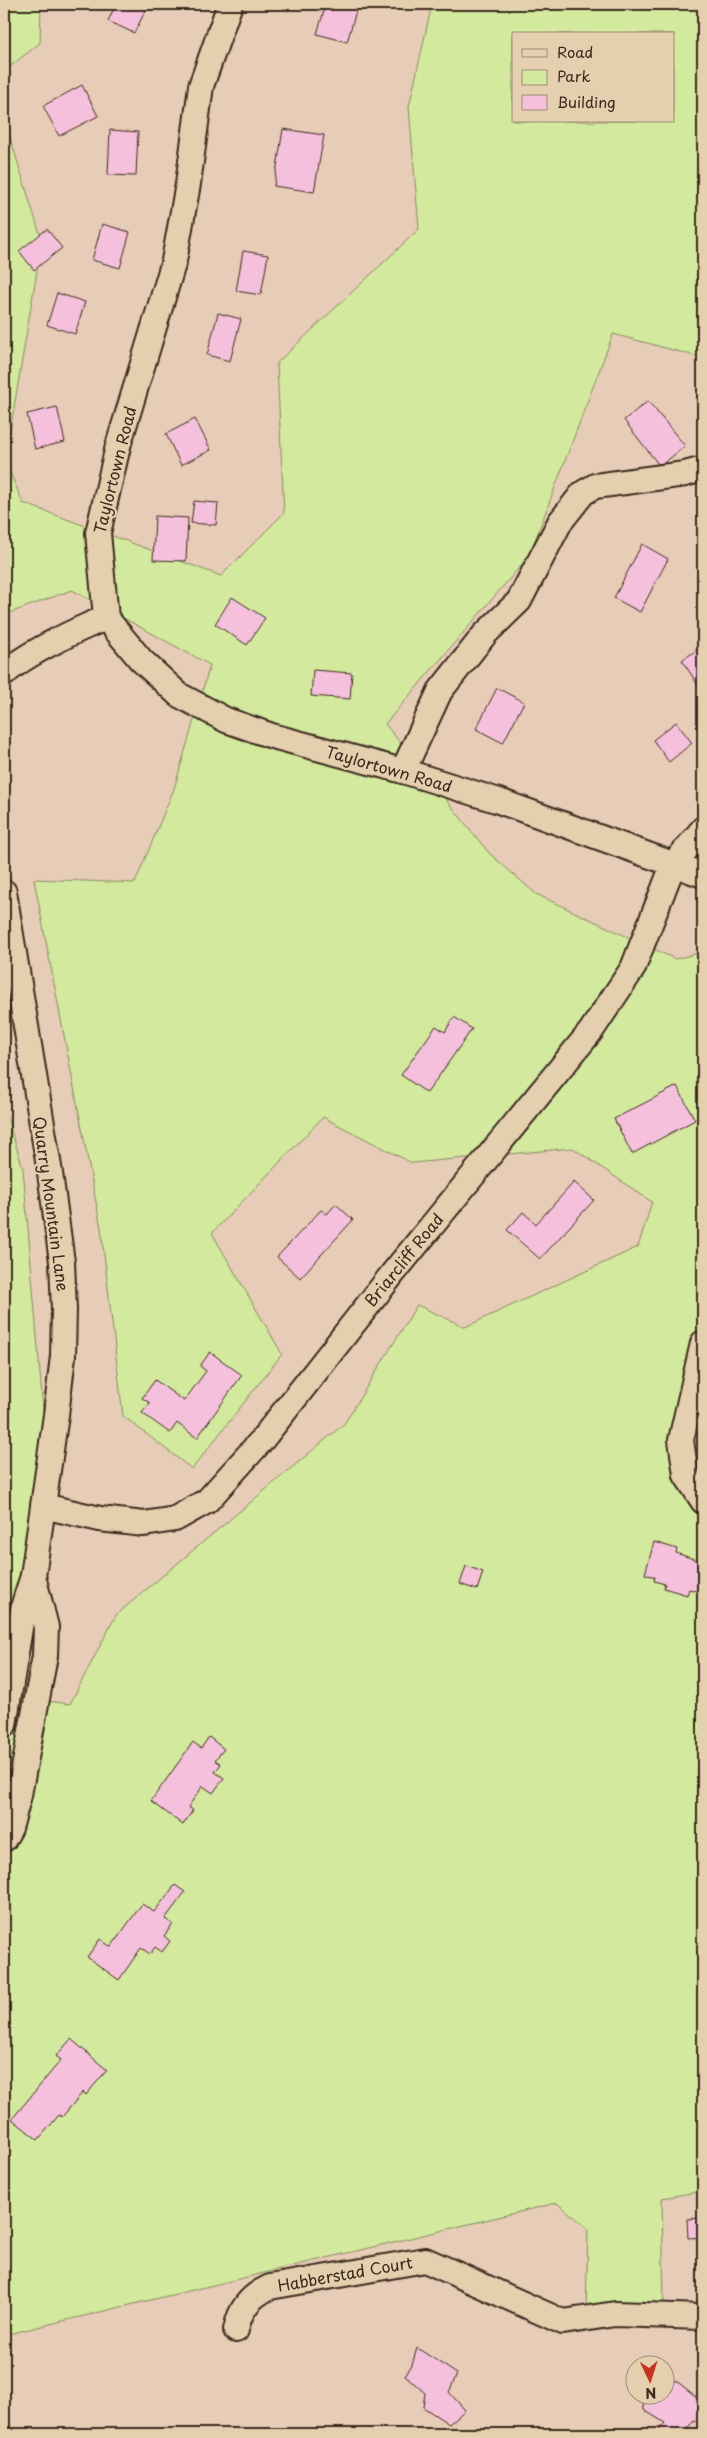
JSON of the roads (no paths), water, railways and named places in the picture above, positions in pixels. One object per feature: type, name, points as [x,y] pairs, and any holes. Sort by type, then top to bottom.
[{"type":"street","name":"Taylortown Road","points":[[230,4],[201,86],[188,184],[174,261],[118,446],[98,533],[106,618],[141,660],[179,695],[226,720],[272,736],[403,772],[498,802],[703,875]]},
{"type":"street","points":[[403,772],[440,691],[485,634],[519,601],[560,522],[583,493],[594,486],[685,474],[703,469]]},
{"type":"street","points":[[4,674],[11,667],[41,650],[106,618]]},
{"type":"street","name":"Briarcliff Road","points":[[43,1506],[100,1519],[144,1524],[175,1519],[207,1501],[261,1441],[406,1256],[591,1031],[633,968],[673,865],[703,828]]},
{"type":"street","name":"Quarry Mountain Lane","points":[[4,892],[62,1262],[63,1356],[33,1576],[24,1604],[4,1725]]},
{"type":"street","points":[[703,1343],[681,1440],[686,1475],[703,1501]]},
{"type":"street","name":"Quarry Mountain Lane","points":[[4,1839],[10,1828],[10,1806],[45,1646],[46,1627],[33,1576]]},
{"type":"street","name":"Habberstad Court","points":[[236,2330],[246,2303],[258,2292],[270,2287],[425,2260],[563,2322],[615,2314],[703,2317]]}]
